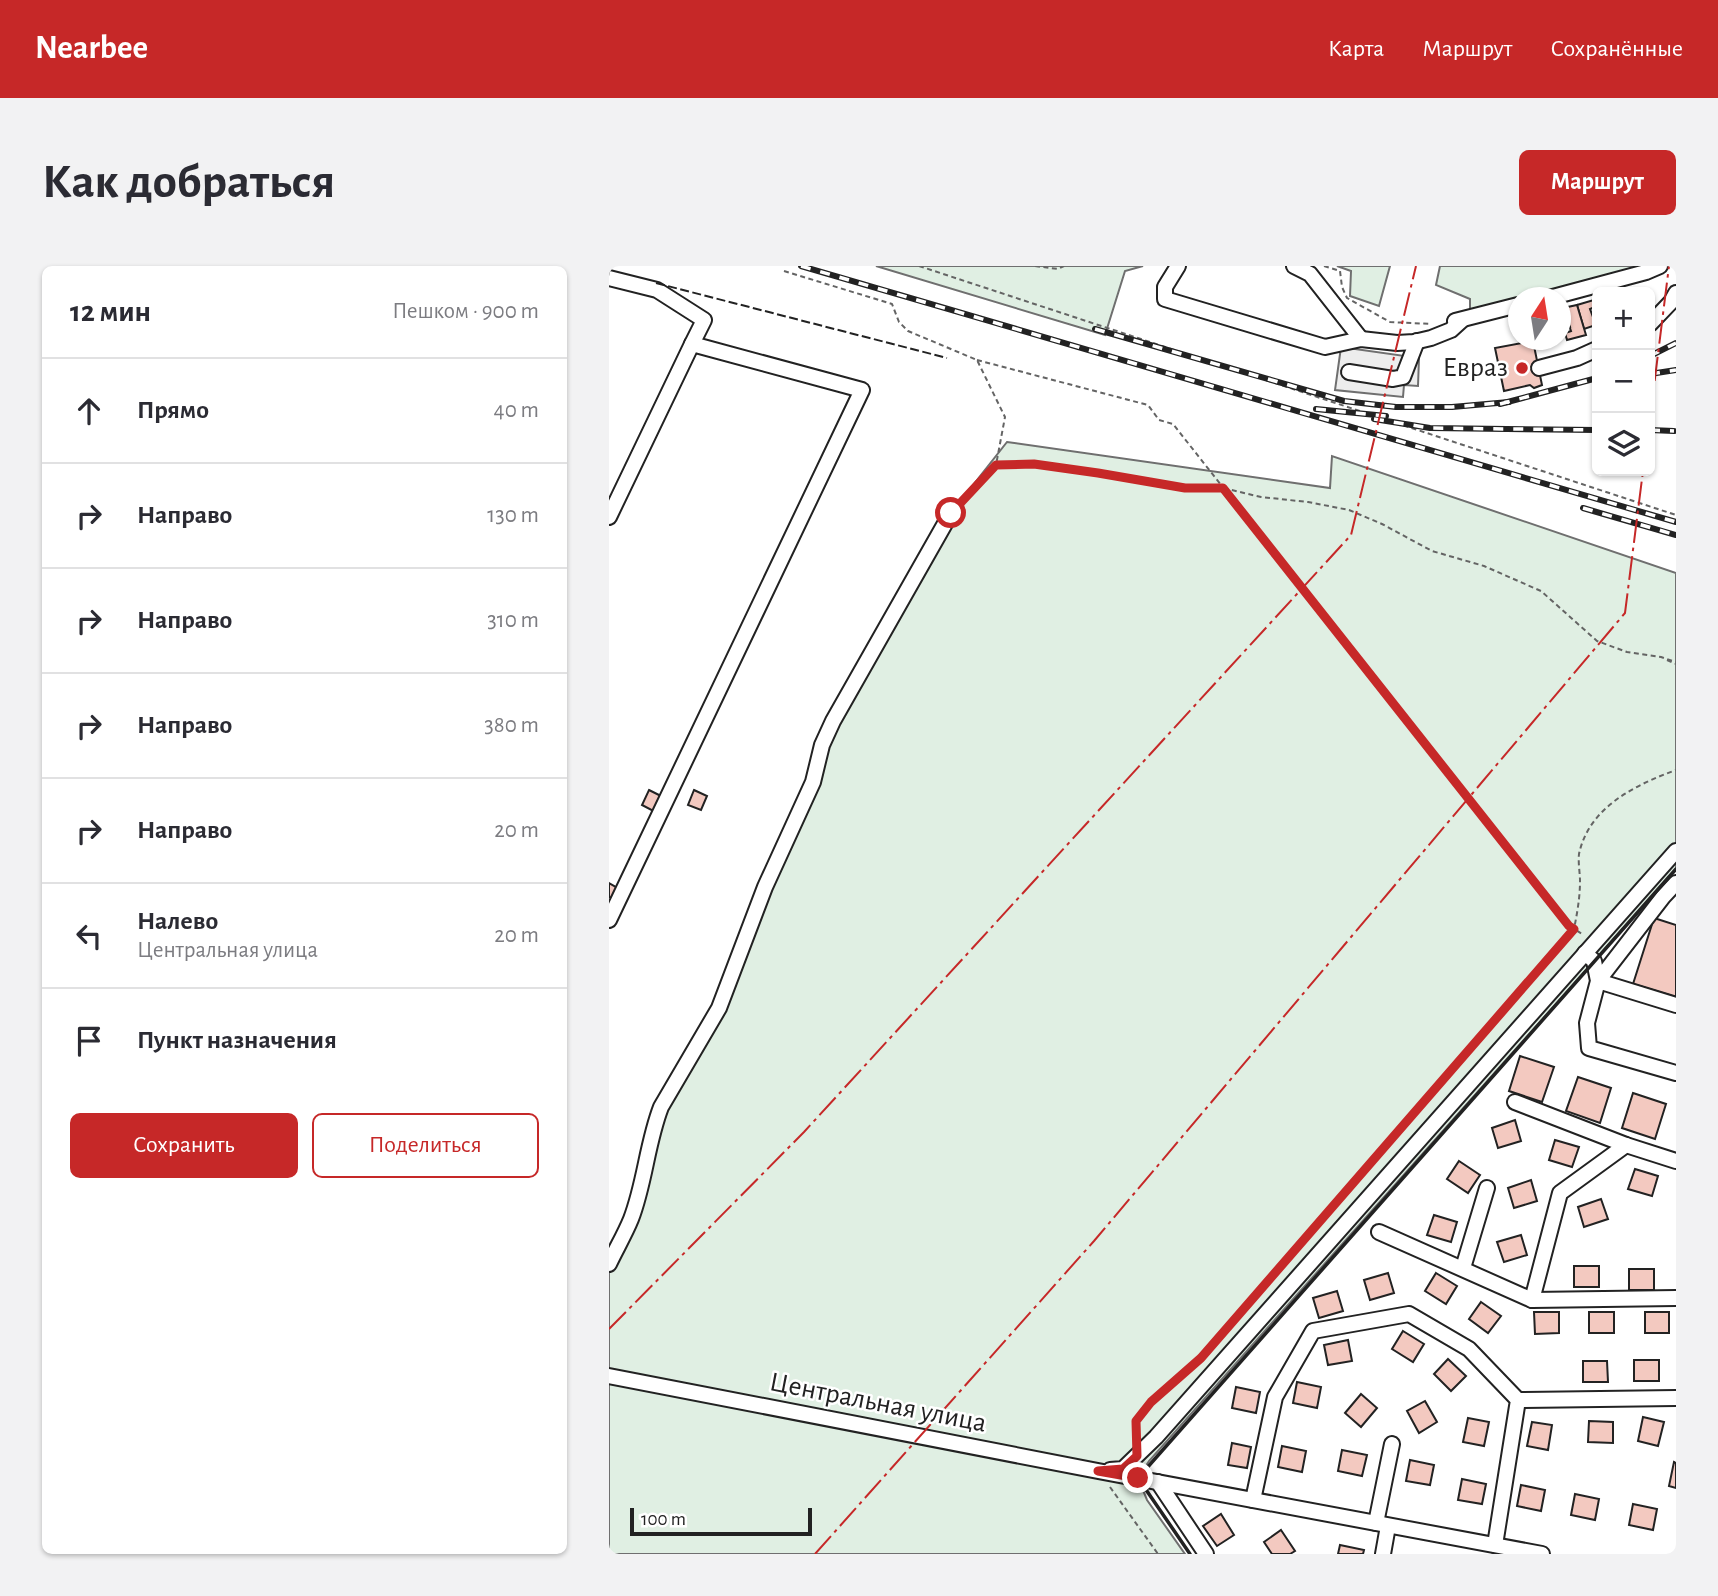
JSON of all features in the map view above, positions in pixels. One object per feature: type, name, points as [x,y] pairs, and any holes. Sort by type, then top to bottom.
[{"type":"street","points":[[1178,266],[1165,287],[1165,299],[1325,347],[1361,339],[1397,343],[1417,341],[1451,330],[1462,320]]},
{"type":"street","points":[[1294,266],[1310,274],[1361,339]]},
{"type":"street","points":[[1571,292],[1660,266]]},
{"type":"street","points":[[609,278],[657,290],[704,320],[609,517]]},
{"type":"street","points":[[1655,319],[1676,293]]},
{"type":"street","points":[[1445,324],[1508,308]]},
{"type":"street","points":[[1349,372],[1393,379],[1403,377],[1417,341]]},
{"type":"street","points":[[609,920],[862,390],[692,344]]},
{"type":"street","points":[[1538,368],[1577,358],[1595,350]]},
{"type":"street","points":[[609,1264],[631,1219],[649,1155],[654,1125],[661,1107],[719,1008],[765,887],[813,782],[822,745],[951,513]]},
{"type":"street","points":[[1098,1471],[1123,1469],[1137,1456],[1676,851]]},
{"type":"street","points":[[1598,981],[1670,899],[1676,883]]},
{"type":"street","points":[[1585,953],[1594,961],[1598,981],[1587,1023],[1589,1048],[1676,1073]]},
{"type":"street","points":[[1598,981],[1676,1006]]},
{"type":"street","points":[[1515,1102],[1626,1145],[1676,1161]]},
{"type":"street","points":[[1532,1300],[1560,1193],[1626,1145]]},
{"type":"street","points":[[1463,1268],[1487,1188]]},
{"type":"street","points":[[1379,1232],[1532,1300],[1676,1298]]},
{"type":"street","points":[[1253,1500],[1275,1397],[1313,1331],[1409,1314],[1469,1349],[1518,1400],[1676,1398]]},
{"type":"street","name":"Центральная улица","points":[[609,1376],[1542,1554]]},
{"type":"street","points":[[1495,1545],[1518,1400]]},
{"type":"street","points":[[1383,1554],[1382,1524],[1392,1444]]},
{"type":"street","points":[[1158,1482],[1206,1554]]},
{"type":"path","points":[[919,266],[1676,515]]},
{"type":"path","points":[[1035,266],[1058,269],[1064,266]]},
{"type":"path","points":[[1324,266],[1341,271],[1342,287],[1347,298],[1390,322],[1445,324]]},
{"type":"path","points":[[784,271],[892,304],[899,322],[908,331],[977,360],[1148,405],[1159,420],[1173,424],[1569,926],[1589,937],[1585,953]]},
{"type":"path","points":[[951,513],[996,465],[1005,417],[977,360]]},
{"type":"path","points":[[996,465],[1034,464],[1185,488],[1223,488],[1261,497],[1349,510],[1432,551],[1484,566],[1541,591],[1597,641],[1627,652],[1661,657],[1676,663]]},
{"type":"path","points":[[1137,1456],[1136,1421],[1151,1402],[1201,1358],[1574,929],[1579,909],[1579,856],[1590,826],[1617,798],[1676,769]]},
{"type":"path","points":[[1098,1471],[1158,1554]]},
{"type":"green space","points":[[876,266],[1143,266],[1125,271],[1105,335]]},
{"type":"green space","points":[[1337,266],[1390,266],[1379,306],[1350,296],[1351,271]]},
{"type":"green space","points":[[1440,266],[1658,266],[1571,288],[1508,287],[1508,304],[1470,313],[1470,299],[1436,285]]},
{"type":"green space","points":[[1007,442],[1330,488],[1332,456],[1676,573],[1676,869],[1149,1461],[1138,1478],[1147,1500],[1185,1554],[609,1554],[609,1264],[631,1219],[654,1125],[719,1008],[822,745],[951,513]]},
{"type":"shaded area","points":[[1341,347],[1419,358],[1418,386],[1404,385],[1403,397],[1335,390]]},
{"type":"building","points":[[1592,300],[1592,326],[1584,329],[1577,305]]},
{"type":"building","points":[[1577,305],[1586,335],[1571,339],[1571,331],[1571,306]]},
{"type":"building","points":[[1508,346],[1508,350],[1535,350],[1542,385],[1504,391],[1495,348]]},
{"type":"building","points":[[649,790],[667,799],[659,814],[642,805]]},
{"type":"building","points":[[694,790],[707,796],[701,810],[688,805]]},
{"type":"building","points":[[609,883],[621,890],[616,900],[609,897]]},
{"type":"building","points":[[1654,918],[1676,925],[1676,997],[1633,984]]},
{"type":"building","points":[[1520,1056],[1554,1067],[1542,1102],[1509,1091]]},
{"type":"building","points":[[1578,1077],[1611,1088],[1600,1123],[1566,1111]]},
{"type":"building","points":[[1633,1093],[1666,1104],[1655,1139],[1622,1128]]},
{"type":"building","points":[[1515,1120],[1521,1141],[1498,1148],[1492,1128]]},
{"type":"building","points":[[1555,1140],[1579,1147],[1572,1167],[1549,1160]]},
{"type":"building","points":[[1459,1161],[1480,1175],[1468,1193],[1447,1179]]},
{"type":"building","points":[[1635,1169],[1658,1176],[1652,1196],[1628,1189]]},
{"type":"building","points":[[1531,1180],[1537,1201],[1514,1208],[1508,1188]]},
{"type":"building","points":[[1601,1199],[1608,1219],[1584,1227],[1578,1207]]},
{"type":"building","points":[[1434,1215],[1457,1222],[1451,1242],[1427,1235]]},
{"type":"building","points":[[1521,1235],[1527,1255],[1504,1262],[1497,1242]]},
{"type":"building","points":[[1574,1266],[1599,1266],[1599,1287],[1574,1287]]},
{"type":"building","points":[[1629,1269],[1654,1269],[1654,1290],[1629,1290]]},
{"type":"building","points":[[1388,1273],[1394,1293],[1370,1300],[1364,1280]]},
{"type":"building","points":[[1436,1273],[1457,1286],[1446,1304],[1425,1291]]},
{"type":"building","points":[[1337,1291],[1343,1311],[1319,1318],[1313,1298]]},
{"type":"building","points":[[1481,1302],[1501,1316],[1488,1333],[1469,1319]]},
{"type":"building","points":[[1534,1312],[1559,1312],[1559,1333],[1535,1334]]},
{"type":"building","points":[[1589,1312],[1614,1312],[1614,1333],[1589,1333]]},
{"type":"building","points":[[1645,1312],[1669,1312],[1669,1333],[1645,1333]]},
{"type":"building","points":[[1403,1331],[1424,1344],[1413,1362],[1392,1349]]},
{"type":"building","points":[[1348,1340],[1352,1361],[1328,1365],[1324,1345]]},
{"type":"building","points":[[1448,1359],[1466,1376],[1451,1391],[1434,1374]]},
{"type":"building","points":[[1634,1360],[1659,1360],[1659,1381],[1634,1381]]},
{"type":"building","points":[[1583,1361],[1607,1361],[1608,1382],[1583,1382]]},
{"type":"building","points":[[1297,1382],[1321,1387],[1317,1408],[1293,1403]]},
{"type":"building","points":[[1236,1387],[1260,1392],[1256,1413],[1232,1408]]},
{"type":"building","points":[[1361,1394],[1377,1408],[1361,1427],[1345,1413]]},
{"type":"building","points":[[1425,1401],[1437,1422],[1419,1433],[1407,1411]]},
{"type":"building","points":[[1643,1417],[1664,1422],[1658,1446],[1638,1441]]},
{"type":"building","points":[[1468,1418],[1489,1422],[1484,1446],[1463,1442]]},
{"type":"building","points":[[1589,1421],[1613,1422],[1613,1443],[1588,1442]]},
{"type":"building","points":[[1532,1422],[1552,1425],[1548,1450],[1527,1446]]},
{"type":"building","points":[[1232,1443],[1251,1447],[1247,1468],[1228,1465]]},
{"type":"building","points":[[1282,1446],[1306,1451],[1302,1472],[1278,1467]]},
{"type":"building","points":[[1342,1450],[1367,1455],[1362,1476],[1338,1471]]},
{"type":"building","points":[[1410,1460],[1434,1465],[1430,1485],[1406,1481]]},
{"type":"building","points":[[1674,1462],[1676,1463],[1676,1488],[1669,1486]]},
{"type":"building","points":[[1462,1479],[1486,1484],[1482,1504],[1458,1500]]},
{"type":"building","points":[[1521,1485],[1545,1490],[1541,1511],[1517,1506]]},
{"type":"building","points":[[1575,1494],[1599,1499],[1595,1520],[1571,1515]]},
{"type":"building","points":[[1633,1504],[1657,1509],[1653,1530],[1629,1525]]},
{"type":"building","points":[[1221,1514],[1234,1535],[1217,1546],[1203,1526]]},
{"type":"building","points":[[1281,1530],[1295,1551],[1290,1554],[1272,1554],[1264,1542]]},
{"type":"building","points":[[1340,1545],[1364,1550],[1363,1554],[1338,1554]]},
{"type":"railway","points":[[801,266],[1676,522]]},
{"type":"railway","points":[[1095,329],[1344,401],[1396,407],[1452,407],[1509,402]]},
{"type":"railway","points":[[1655,354],[1676,343]]},
{"type":"railway","points":[[1655,373],[1676,370]]},
{"type":"railway","points":[[1500,404],[1592,379]]},
{"type":"railway","points":[[1316,409],[1386,416]]},
{"type":"railway","points":[[1374,419],[1430,428],[1592,430]]},
{"type":"railway","points":[[1655,430],[1674,431]]},
{"type":"railway","points":[[1583,508],[1676,535]]},
{"type":"fence","points":[[656,283],[947,358]]},
{"type":"wall","points":[[1190,1554],[1138,1478],[1676,869]]},
{"type":"power","points":[[609,1329],[804,1132],[1351,535],[1416,266]]},
{"type":"power","points":[[1651,413],[1669,266]]},
{"type":"power","points":[[815,1554],[1094,1241],[1625,613],[1642,476]]},
{"type":"place","name":"Евраз","points":[[1522,368]]},
{"type":"route","points":[[951,513],[996,465],[1034,464],[1185,488],[1223,488],[1574,929],[1201,1358],[1151,1402],[1136,1421],[1137,1456],[1123,1469],[1098,1471],[1138,1478]]}]
